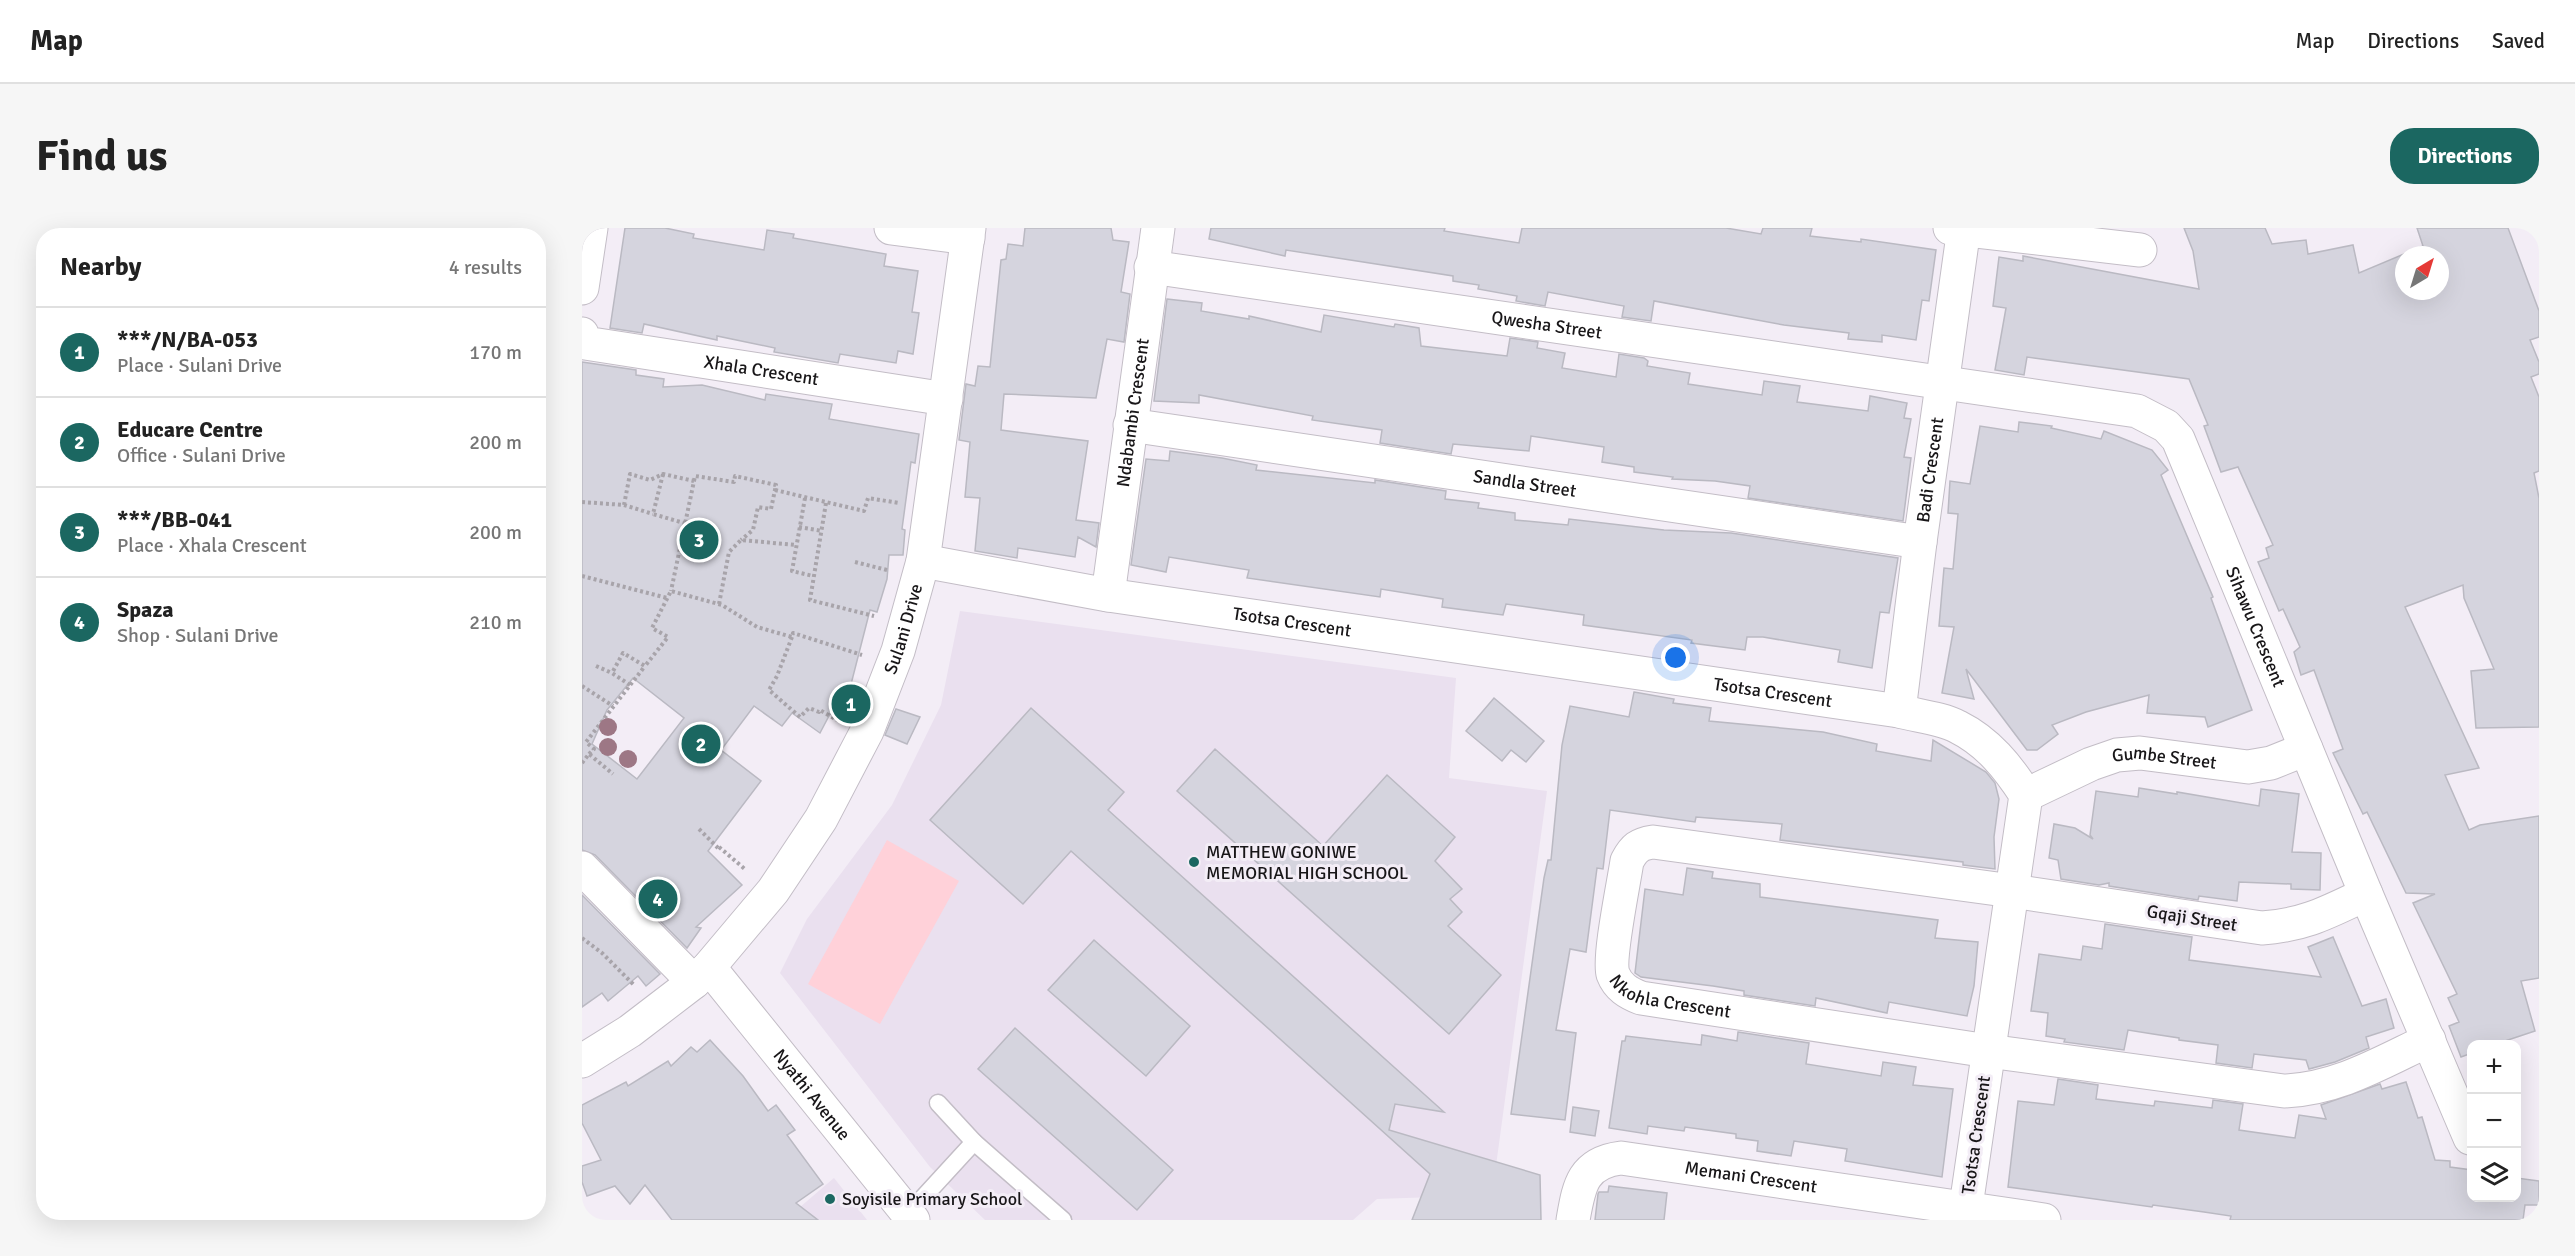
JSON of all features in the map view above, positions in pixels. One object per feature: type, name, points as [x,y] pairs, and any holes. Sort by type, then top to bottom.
[{"type":"street","points":[[582,288],[591,228]]},
{"type":"street","points":[[891,228],[968,233]]},
{"type":"street","name":"Ndabambi Crescent","points":[[1108,595],[1158,228]]},
{"type":"street","name":"Badi Crescent","points":[[1899,711],[1943,384],[1959,229],[2140,250]]},
{"type":"street","name":"Sulani Drive","points":[[582,1060],[630,1031],[702,975],[773,891],[821,819],[867,731],[894,662],[908,566],[946,399],[968,233]]},
{"type":"street","name":"Qwesha Street","points":[[1151,267],[1943,384]]},
{"type":"street","name":"Xhala Crescent","points":[[583,340],[946,399]]},
{"type":"street","name":"Sihawu Crescent","points":[[1943,384],[2137,411],[2166,426],[2178,439],[2366,894],[2467,1131]]},
{"type":"street","name":"Sandla Street","points":[[1130,424],[1920,542]]},
{"type":"street","name":"Tsotsa Crescent","points":[[908,566],[1899,711],[1956,726],[1987,745],[2011,771],[2026,795],[1964,1214]]},
{"type":"street","name":"Gumbe Street","points":[[2026,795],[2091,764],[2117,755],[2140,753],[2248,767],[2271,763],[2306,749]]},
{"type":"street","name":"Nkohla Crescent","points":[[1988,1051],[1641,998],[1629,993],[1619,984],[1611,964],[1627,861],[1633,850],[1641,844],[1666,843],[2012,891]]},
{"type":"street","name":"Nyathi Avenue","points":[[582,868],[702,975],[911,1217]]},
{"type":"street","name":"Gqaji Street","points":[[2012,891],[2262,928],[2307,922],[2366,894]]},
{"type":"street","points":[[1988,1051],[2284,1091],[2311,1090],[2338,1082],[2429,1040]]},
{"type":"street","name":"Memani Crescent","points":[[1573,1220],[1578,1188],[1586,1175],[1601,1163],[1621,1158],[1964,1214],[2044,1220]]},
{"type":"lane","points":[[938,1103],[974,1142],[1063,1220]]},
{"type":"lane","points":[[911,1217],[974,1142]]},
{"type":"path","points":[[624,505],[630,474],[650,480],[663,474],[694,480]]},
{"type":"path","points":[[653,514],[663,474]]},
{"type":"path","points":[[582,763],[594,749],[586,742],[668,636],[652,628],[671,591],[695,476],[734,482],[735,476],[776,485],[771,509],[758,507],[753,530],[729,552],[718,604]]},
{"type":"path","points":[[775,490],[805,495],[805,498],[864,511],[868,498],[907,505]]},
{"type":"path","points":[[805,498],[792,571],[813,576]]},
{"type":"path","points":[[582,502],[624,505],[684,523]]},
{"type":"path","points":[[826,503],[810,600],[884,619]]},
{"type":"path","points":[[800,527],[822,531]]},
{"type":"path","points":[[741,540],[796,546]]},
{"type":"path","points":[[855,562],[908,566]]},
{"type":"path","points":[[582,576],[667,598]]},
{"type":"path","points":[[671,591],[718,604],[749,620],[757,627],[792,637]]},
{"type":"path","points":[[846,723],[820,710],[819,712],[809,708],[800,717],[769,690],[777,676],[793,633],[872,658]]},
{"type":"path","points":[[612,673],[623,654],[645,666]]},
{"type":"path","points":[[596,666],[630,685]]},
{"type":"path","points":[[582,686],[613,706]]},
{"type":"path","points":[[589,754],[613,774]]},
{"type":"path","points":[[699,829],[718,848]]},
{"type":"path","points":[[582,938],[602,953],[642,993]]},
{"type":"shaded area","name":"MATTHEW GONIWE MEMORIAL HIGH SCHOOL","points":[[960,611],[1456,678],[1449,778],[1547,791],[1492,1195],[1377,1199],[1353,1220],[985,1220],[930,1167],[780,973],[807,919],[892,805],[941,705]]},
{"type":"shaded area","points":[[887,840],[959,881],[880,1024],[808,984]]},
{"type":"shaded area","name":"Soyisile Primary School","points":[[834,1178],[867,1220],[785,1220]]},
{"type":"building","points":[[625,228],[665,228],[694,234],[693,238],[764,250],[767,230],[794,234],[793,238],[886,254],[884,266],[918,271],[912,312],[919,313],[913,354],[898,351],[896,363],[840,354],[838,363],[774,352],[775,348],[717,336],[717,340],[644,324],[642,333],[610,328]]},
{"type":"building","points":[[1025,228],[1111,228],[1113,240],[1129,242],[1121,292],[1130,294],[1124,342],[1107,339],[1096,398],[1004,394],[1001,430],[1088,441],[1076,520],[1099,523],[1096,547],[1078,537],[1075,557],[1018,548],[1017,558],[975,551],[980,498],[965,497],[970,442],[959,440],[966,384],[975,386],[978,366],[990,367],[1001,260],[1006,259],[1008,244],[1023,246]]},
{"type":"building","points":[[1211,228],[1445,228],[1444,231],[1519,243],[1522,228],[1726,228],[1761,234],[1763,228],[1812,228],[1810,236],[1861,242],[1861,239],[1936,250],[1929,301],[1922,300],[1916,340],[1882,335],[1882,342],[1848,339],[1849,333],[1784,325],[1654,301],[1651,321],[1622,317],[1624,306],[1548,292],[1545,306],[1516,301],[1517,296],[1478,289],[1479,285],[1453,281],[1453,276],[1286,250],[1285,256],[1209,239]]},
{"type":"building","points":[[2184,228],[2265,228],[2272,244],[2306,240],[2308,254],[2353,245],[2359,273],[2395,258],[2395,300],[2449,300],[2449,246],[2423,246],[2417,228],[2508,228],[2539,311],[2539,337],[2530,340],[2539,362],[2539,374],[2531,377],[2539,397],[2539,471],[2534,473],[2539,498],[2539,727],[2476,728],[2471,671],[2494,669],[2464,598],[2463,585],[2405,607],[2479,768],[2445,775],[2469,830],[2480,825],[2539,816],[2539,978],[2521,981],[2535,1031],[2508,1040],[2467,1040],[2467,1055],[2461,1057],[2449,1026],[2459,1022],[2448,998],[2457,994],[2413,903],[2435,894],[2406,893],[2367,812],[2363,814],[2333,753],[2343,749],[2314,670],[2301,675],[2294,652],[2300,647],[2283,609],[2279,611],[2258,562],[2269,558],[2266,548],[2273,545],[2238,467],[2221,472],[2204,426],[2208,425],[2189,379],[2027,357],[2024,375],[1995,370],[2006,308],[1993,306],[1999,257],[2023,261],[2023,256],[2199,289],[2193,251]]},
{"type":"building","points":[[1167,299],[1202,303],[1201,311],[1249,319],[1249,316],[1321,332],[1324,315],[1394,327],[1395,324],[1419,328],[1421,346],[1507,356],[1510,338],[1538,342],[1537,348],[1565,353],[1562,368],[1616,377],[1619,354],[1644,358],[1648,361],[1647,366],[1690,373],[1688,384],[1762,395],[1764,381],[1800,386],[1797,402],[1868,411],[1870,396],[1907,403],[1904,418],[1911,419],[1904,457],[1911,458],[1903,521],[1748,498],[1750,486],[1715,481],[1672,479],[1673,477],[1634,472],[1634,467],[1602,462],[1604,447],[1531,436],[1529,451],[1453,444],[1451,454],[1380,443],[1382,430],[1312,420],[1313,416],[1199,395],[1199,403],[1154,401]]},
{"type":"building","points":[[582,362],[636,370],[636,375],[664,379],[663,387],[702,385],[765,400],[766,394],[832,404],[829,419],[919,434],[915,463],[911,462],[902,529],[905,530],[903,555],[889,555],[887,579],[877,612],[870,610],[849,692],[860,696],[850,722],[830,714],[820,733],[792,713],[782,726],[754,706],[721,750],[761,781],[708,851],[742,885],[696,927],[701,928],[687,948],[595,855],[582,850]],"holes":[[[633,678],[684,718],[637,779],[592,744],[607,710]]]},
{"type":"building","points":[[2019,422],[2052,426],[2051,428],[2101,439],[2104,431],[2152,450],[2168,470],[2161,475],[2213,597],[2211,598],[2252,710],[2208,727],[2205,717],[2147,713],[2149,695],[2086,712],[2052,725],[2058,734],[2037,750],[2027,750],[1966,669],[1974,699],[1942,693],[1954,627],[1939,626],[1944,568],[1953,569],[1958,514],[1948,513],[1950,481],[1970,484],[1980,426],[2018,432]]},
{"type":"building","points":[[1170,451],[1257,465],[1256,470],[1375,483],[1375,480],[1446,491],[1445,499],[1479,503],[1478,508],[1515,513],[1515,520],[1568,525],[1569,519],[1664,530],[1731,533],[1898,558],[1889,613],[1880,612],[1872,668],[1838,662],[1840,650],[1763,637],[1747,637],[1745,650],[1583,625],[1584,615],[1506,604],[1503,615],[1442,607],[1443,599],[1381,589],[1380,597],[1247,578],[1249,570],[1169,557],[1166,572],[1131,565],[1146,459],[1169,461]]},
{"type":"building","points":[[1634,692],[1674,699],[1673,703],[1711,708],[1709,721],[1823,732],[1877,744],[1876,751],[1931,761],[1933,740],[1986,772],[1995,783],[1999,799],[1994,837],[1995,869],[1963,865],[1963,862],[1780,840],[1782,824],[1696,817],[1695,822],[1610,810],[1603,869],[1597,868],[1586,952],[1570,949],[1556,1030],[1576,1033],[1565,1120],[1511,1114],[1544,878],[1548,860],[1551,860],[1562,745],[1570,706],[1629,717]]},
{"type":"building","points":[[1494,698],[1544,741],[1526,762],[1511,750],[1502,761],[1466,731]]},
{"type":"building","points":[[1031,708],[1124,792],[1108,810],[1444,1112],[1395,1104],[1389,1130],[1540,1175],[1541,1220],[1412,1220],[1430,1174],[1071,851],[1023,904],[930,820]]},
{"type":"building","points":[[896,709],[920,717],[907,744],[885,735]]},
{"type":"building","points":[[1215,749],[1323,846],[1387,775],[1455,837],[1435,861],[1462,889],[1450,899],[1462,912],[1448,926],[1501,975],[1449,1034],[1177,791]]},
{"type":"building","points":[[2139,788],[2259,806],[2261,789],[2299,794],[2292,852],[2321,853],[2320,890],[2291,889],[2291,884],[2239,882],[2237,901],[2199,896],[2198,900],[2109,886],[2109,883],[2099,885],[2061,879],[2058,860],[2049,858],[2054,824],[2075,828],[2093,839],[2090,835],[2096,791],[2138,797]]},
{"type":"building","points":[[1687,868],[1713,872],[1712,878],[1760,884],[1760,897],[1938,920],[1935,938],[1978,942],[1974,986],[1967,1016],[1889,1002],[1887,1013],[1816,998],[1815,1006],[1744,995],[1744,991],[1641,977],[1635,973],[1645,889],[1683,895]]},
{"type":"building","points":[[582,895],[660,974],[646,986],[638,976],[608,1001],[602,993],[582,1007]]},
{"type":"building","points":[[2105,924],[2192,937],[2189,960],[2321,977],[2308,947],[2333,937],[2362,1006],[2386,999],[2394,1028],[2366,1037],[2369,1048],[2335,1062],[2309,1069],[2306,1060],[2254,1054],[2252,1068],[2216,1063],[2218,1045],[2128,1030],[2124,1050],[2064,1042],[2065,1039],[2046,1036],[2048,1013],[2031,1011],[2039,954],[2081,960],[2083,946],[2102,949]]},
{"type":"building","points":[[1094,940],[1190,1026],[1146,1076],[1048,990]]},
{"type":"building","points":[[1015,1028],[1173,1170],[1137,1210],[978,1069]]},
{"type":"building","points":[[1738,1032],[1809,1043],[1806,1064],[1881,1076],[1883,1062],[1916,1067],[1913,1085],[1953,1089],[1942,1177],[1845,1161],[1847,1149],[1794,1141],[1791,1156],[1757,1151],[1758,1141],[1736,1138],[1736,1134],[1685,1127],[1684,1131],[1648,1126],[1647,1134],[1609,1128],[1622,1041],[1625,1041],[1626,1036],[1701,1045],[1702,1035],[1737,1041]]},
{"type":"building","points":[[710,1040],[743,1076],[768,1111],[776,1105],[795,1130],[787,1135],[823,1184],[796,1203],[818,1220],[672,1220],[645,1185],[630,1204],[615,1186],[587,1196],[582,1182],[582,1166],[601,1160],[582,1123],[582,1105],[626,1082],[628,1086],[668,1061],[671,1066],[691,1047],[697,1052]]},
{"type":"building","points":[[2058,1079],[2098,1085],[2096,1099],[2154,1106],[2155,1101],[2212,1108],[2213,1100],[2243,1104],[2239,1130],[2295,1138],[2299,1115],[2326,1119],[2321,1105],[2380,1084],[2382,1089],[2406,1082],[2418,1118],[2422,1117],[2435,1160],[2450,1161],[2450,1167],[2467,1169],[2467,1202],[2521,1202],[2521,1179],[2539,1181],[2539,1205],[2525,1205],[2523,1220],[2230,1220],[2231,1216],[2008,1187],[2018,1101],[2054,1105]]},
{"type":"building","points":[[1573,1107],[1599,1111],[1595,1136],[1570,1132]]},
{"type":"building","points":[[1609,1186],[1667,1193],[1664,1220],[1595,1220],[1598,1194],[1608,1192]]},
{"type":"place","name":"***/BB-041","points":[[699,540]]},
{"type":"place","name":"***/N/BA-053","points":[[851,704]]},
{"type":"place","name":"Educare Centre","points":[[701,744]]},
{"type":"place","name":"MATTHEW GONIWE MEMORIAL HIGH SCHOOL","points":[[1194,862]]},
{"type":"place","name":"Spaza","points":[[658,899]]},
{"type":"place","name":"Soyisile Primary School","points":[[830,1199]]}]
